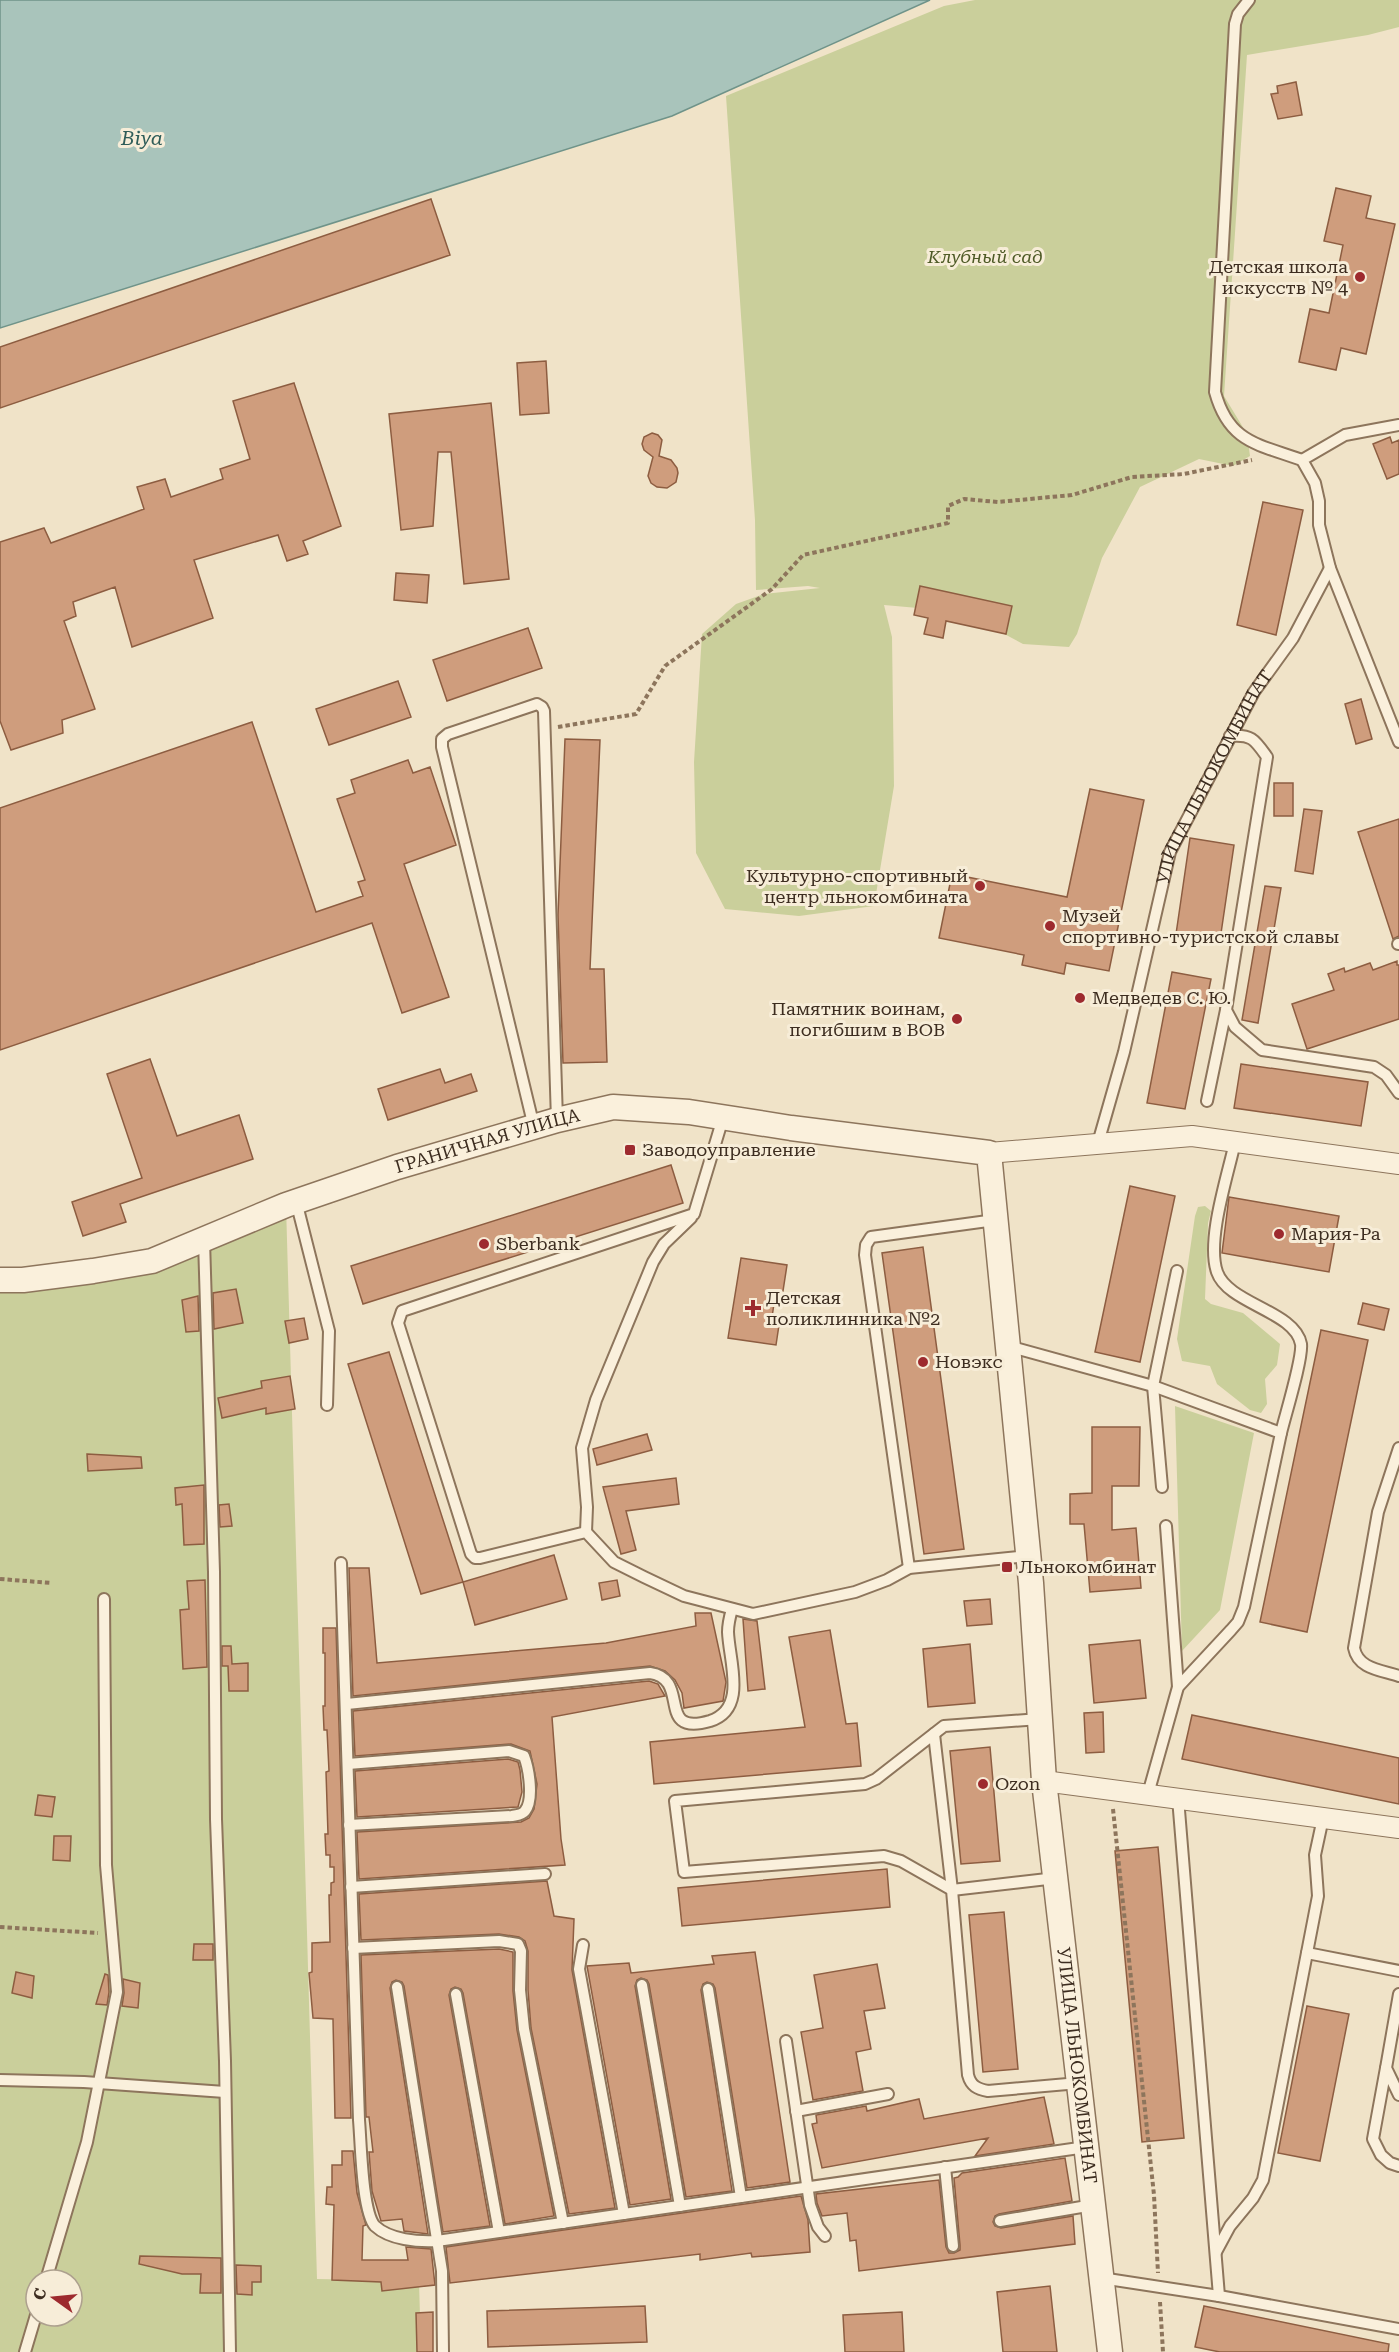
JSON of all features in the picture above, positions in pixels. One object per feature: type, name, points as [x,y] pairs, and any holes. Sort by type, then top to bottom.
[{"type":"street","name":"ГРАНИЧНАЯ УЛИЦА","points":[[0,1280],[23,1280],[82,1273],[152,1261],[296,1202],[398,1167],[557,1120],[613,1107],[688,1112],[989,1153]]},
{"type":"street","points":[[989,1153],[1192,1136],[1399,1164]]},
{"type":"street","name":"УЛИЦА ЛЬНОКОМБИНАТ","points":[[989,1153],[1028,1556],[1044,1781],[1110,2352]]},
{"type":"street","points":[[1044,1781],[1399,1828]]},
{"type":"lane","points":[[1249,0],[1238,14],[1235,24],[1215,392],[1224,418],[1243,439],[1302,460],[1317,492],[1319,525],[1330,568],[1399,742]]},
{"type":"lane","points":[[1302,460],[1345,435],[1399,425]]},
{"type":"lane","name":"УЛИЦА ЛЬНОКОМБИНАТ","points":[[1098,1143],[1124,1052],[1170,852],[1254,692],[1293,638],[1330,568]]},
{"type":"lane","points":[[534,1127],[442,747],[442,739],[448,734],[537,704],[544,711],[545,729],[557,1120]]},
{"type":"lane","points":[[1207,1101],[1226,1010],[1267,757],[1257,741],[1245,735],[1230,736]]},
{"type":"lane","points":[[1226,1010],[1235,1027],[1262,1050],[1374,1067],[1386,1075],[1399,1093]]},
{"type":"lane","points":[[723,1117],[694,1214],[664,1244],[653,1262],[596,1400],[582,1448],[587,1507],[586,1532],[614,1562],[624,1567],[684,1596],[753,1614],[855,1592],[887,1580],[909,1568],[1028,1556]]},
{"type":"lane","points":[[1178,1687],[1238,1622],[1244,1607],[1300,1352],[1298,1336],[1282,1319],[1225,1286],[1217,1273],[1213,1257],[1215,1233],[1235,1142]]},
{"type":"lane","points":[[296,1202],[329,1331],[327,1405]]},
{"type":"lane","points":[[586,1532],[480,1558],[471,1554],[398,1323],[399,1317],[406,1308],[694,1214]]},
{"type":"lane","points":[[909,1568],[865,1255],[866,1245],[871,1238],[995,1220]]},
{"type":"lane","points":[[204,1239],[214,1548],[216,1819],[225,2092],[230,2352]]},
{"type":"lane","points":[[1162,1487],[1153,1386],[1177,1271]]},
{"type":"lane","points":[[1008,1346],[1153,1386],[1281,1433]]},
{"type":"lane","points":[[1399,1448],[1378,1512],[1354,1648],[1355,1655],[1365,1666],[1399,1676]]},
{"type":"lane","points":[[1148,1794],[1178,1687],[1166,1526]]},
{"type":"lane","points":[[340,1563],[347,1704],[359,2121],[367,2209],[376,2226],[389,2234],[412,2241],[437,2241],[1086,2147]]},
{"type":"lane","points":[[50,2268],[87,2142],[117,1992],[106,1865],[104,1599]]},
{"type":"lane","points":[[347,1704],[650,1673],[667,1679],[676,1713],[680,1719],[700,1723],[718,1718],[726,1712],[732,1701],[734,1686],[728,1629],[732,1609]]},
{"type":"lane","points":[[1040,1719],[944,1726],[876,1779],[865,1784],[675,1801],[684,1872],[884,1856],[901,1861],[952,1890],[1056,1878]]},
{"type":"lane","points":[[934,1734],[952,1890],[968,2075],[972,2085],[978,2090],[988,2091],[1079,2083]]},
{"type":"lane","points":[[348,1764],[509,1751],[524,1756],[530,1798],[525,1811],[520,1815],[349,1825]]},
{"type":"lane","points":[[1178,1798],[1219,2296]]},
{"type":"lane","points":[[1216,2252],[1230,2226],[1254,2198],[1263,2180],[1318,1896],[1315,1855],[1323,1818]]},
{"type":"lane","points":[[351,1887],[545,1874]]},
{"type":"lane","points":[[353,1948],[499,1941],[518,1944],[521,1951],[520,1990],[524,2029],[563,2223]]},
{"type":"lane","points":[[583,1945],[579,1968],[624,2214]]},
{"type":"lane","points":[[1307,1953],[1399,1971]]},
{"type":"lane","points":[[642,1985],[680,2206]]},
{"type":"lane","points":[[397,1987],[442,2271],[443,2352]]},
{"type":"lane","points":[[708,1989],[741,2197]]},
{"type":"lane","points":[[456,1994],[499,2232]]},
{"type":"lane","points":[[1399,1994],[1373,2139],[1381,2155],[1390,2163],[1399,2166]]},
{"type":"lane","points":[[786,2041],[814,2218],[825,2236]]},
{"type":"lane","points":[[1386,2068],[1399,2096]]},
{"type":"lane","points":[[0,2079],[225,2092]]},
{"type":"lane","points":[[796,2111],[888,2094]]},
{"type":"lane","points":[[945,2167],[953,2246]]},
{"type":"lane","points":[[1000,2221],[1093,2205]]},
{"type":"lane","points":[[1101,2278],[1219,2296],[1399,2329]]},
{"type":"lane","points":[[25,2352],[32,2328]]},
{"type":"path","points":[[545,729],[636,714],[665,666],[772,589],[803,555],[948,524],[948,506],[964,499],[998,502],[1072,495],[1132,477],[1184,474],[1285,453]]},
{"type":"path","points":[[0,1579],[52,1583]]},
{"type":"path","points":[[1111,1790],[1154,2195],[1163,2352]]},
{"type":"path","points":[[0,1927],[112,1933]]},
{"type":"green space","name":"Клубный сад","points":[[975,0],[1399,0],[1399,27],[1368,35],[1247,55],[1224,396],[1247,434],[1250,456],[1233,466],[1199,459],[1140,487],[1102,558],[1077,634],[1069,647],[1023,644],[963,612],[884,605],[892,637],[894,786],[874,906],[799,916],[725,909],[696,853],[694,762],[702,634],[736,604],[764,594],[820,588],[808,586],[756,590],[755,520],[726,96],[944,6]]},
{"type":"green space","points":[[286,1205],[317,2279],[419,2281],[421,2352],[0,2352],[0,1280],[93,1271]]},
{"type":"green space","points":[[1205,1206],[1211,1211],[1208,1223],[1205,1299],[1211,1304],[1243,1313],[1280,1344],[1277,1365],[1265,1379],[1267,1404],[1261,1413],[1250,1410],[1217,1384],[1210,1366],[1182,1361],[1177,1339],[1195,1216],[1198,1207]]},
{"type":"green space","points":[[1175,1406],[1254,1433],[1220,1610],[1182,1651]]},
{"type":"water","name":"Biya","points":[[0,0],[930,0],[672,116],[0,328]]},
{"type":"building","points":[[1296,82],[1302,115],[1278,119],[1271,94],[1278,93],[1277,86]]},
{"type":"building","name":"Детская школа искусств № 4","points":[[1336,188],[1371,196],[1366,218],[1395,224],[1366,354],[1341,348],[1336,370],[1299,362],[1310,309],[1329,313],[1343,245],[1324,241]]},
{"type":"building","points":[[431,199],[450,255],[0,408],[0,347]]},
{"type":"building","points":[[546,361],[549,413],[520,415],[517,363]]},
{"type":"building","points":[[294,383],[341,526],[303,541],[308,554],[287,561],[278,535],[194,560],[213,618],[132,647],[115,587],[73,602],[76,616],[64,621],[95,709],[62,720],[63,733],[11,750],[0,721],[0,542],[44,528],[51,543],[144,509],[137,487],[165,479],[171,497],[223,479],[220,469],[250,459],[233,401]]},
{"type":"building","points":[[491,403],[509,579],[464,584],[451,452],[438,452],[433,526],[401,530],[389,414]]},
{"type":"building","points":[[652,433],[658,435],[662,440],[659,456],[671,460],[677,468],[676,482],[667,488],[657,487],[651,483],[648,476],[653,457],[644,450],[642,444],[644,437]]},
{"type":"building","points":[[1390,437],[1392,443],[1399,440],[1399,474],[1387,479],[1373,444]]},
{"type":"building","points":[[1263,502],[1303,510],[1276,635],[1237,625]]},
{"type":"building","points":[[396,573],[429,575],[427,603],[394,600]]},
{"type":"building","points":[[920,586],[1012,606],[1006,634],[946,621],[943,638],[924,634],[928,618],[914,615]]},
{"type":"building","points":[[528,628],[542,668],[447,701],[433,660]]},
{"type":"building","points":[[398,681],[411,717],[329,745],[316,709]]},
{"type":"building","points":[[1361,699],[1372,739],[1356,744],[1345,704]]},
{"type":"building","points":[[252,722],[316,912],[363,896],[358,882],[365,880],[337,799],[355,793],[351,780],[408,760],[413,773],[430,767],[456,845],[404,864],[449,997],[402,1013],[372,923],[0,1050],[0,808]]},
{"type":"building","points":[[565,739],[600,740],[590,969],[604,969],[607,1062],[563,1063],[558,915]]},
{"type":"building","points":[[1274,783],[1293,783],[1293,816],[1274,816]]},
{"type":"building","name":"Культурно-спортивный центр льнокомбината","points":[[1090,789],[1144,800],[1109,971],[1066,963],[1064,974],[1022,965],[1024,955],[939,938],[952,874],[1067,897]]},
{"type":"building","points":[[1304,809],[1322,811],[1313,874],[1295,871]]},
{"type":"building","points":[[1399,819],[1399,936],[1393,939],[1358,832]]},
{"type":"building","points":[[1190,838],[1234,845],[1220,940],[1176,934]]},
{"type":"building","points":[[1265,886],[1281,888],[1258,1023],[1242,1020]]},
{"type":"building","points":[[1397,961],[1399,965],[1399,1019],[1307,1049],[1292,1004],[1334,990],[1328,974],[1344,968],[1345,972],[1370,963],[1373,970]]},
{"type":"building","points":[[1172,972],[1211,979],[1185,1109],[1147,1103]]},
{"type":"building","points":[[150,1059],[177,1136],[239,1115],[253,1159],[120,1204],[126,1222],[83,1236],[72,1202],[142,1178],[107,1074]]},
{"type":"building","points":[[1241,1064],[1368,1082],[1361,1126],[1234,1108]]},
{"type":"building","points":[[440,1069],[445,1083],[471,1074],[477,1091],[388,1120],[378,1089]]},
{"type":"building","points":[[671,1165],[683,1203],[363,1304],[351,1266]]},
{"type":"building","points":[[1130,1186],[1175,1196],[1140,1362],[1095,1352]]},
{"type":"building","name":"Мария-Ра","points":[[1229,1197],[1339,1216],[1329,1272],[1222,1253]]},
{"type":"building","points":[[923,1247],[964,1549],[924,1554],[882,1253]]},
{"type":"building","name":"Детская поликлинника №2","points":[[741,1258],[787,1265],[783,1291],[776,1290],[771,1324],[779,1325],[776,1345],[728,1338]]},
{"type":"building","points":[[236,1289],[243,1323],[214,1329],[213,1293]]},
{"type":"building","points":[[198,1296],[199,1331],[186,1332],[182,1300]]},
{"type":"building","points":[[1363,1303],[1389,1309],[1384,1330],[1358,1324]]},
{"type":"building","points":[[304,1318],[308,1339],[289,1343],[285,1321]]},
{"type":"building","points":[[1321,1330],[1368,1340],[1307,1632],[1260,1622]]},
{"type":"building","points":[[389,1352],[463,1582],[421,1594],[348,1364]]},
{"type":"building","points":[[290,1376],[295,1409],[266,1414],[266,1408],[222,1418],[218,1398],[262,1388],[261,1381]]},
{"type":"building","points":[[1092,1427],[1140,1427],[1139,1486],[1112,1486],[1112,1530],[1136,1528],[1141,1588],[1090,1592],[1084,1524],[1070,1524],[1070,1494],[1092,1493]]},
{"type":"building","points":[[647,1434],[652,1450],[597,1465],[593,1449]]},
{"type":"building","points":[[87,1454],[141,1457],[142,1468],[88,1471]]},
{"type":"building","points":[[676,1478],[679,1504],[626,1511],[636,1550],[621,1554],[603,1487]]},
{"type":"building","points":[[204,1485],[204,1544],[184,1545],[182,1504],[176,1505],[175,1488]]},
{"type":"building","points":[[229,1504],[232,1526],[220,1527],[219,1505]]},
{"type":"building","points":[[554,1555],[567,1599],[475,1625],[463,1582]]},
{"type":"building","points":[[349,1568],[369,1568],[377,1663],[606,1643],[696,1626],[695,1613],[711,1613],[726,1682],[723,1701],[684,1708],[682,1693],[675,1680],[665,1671],[650,1666],[353,1696]]},
{"type":"building","points":[[205,1580],[207,1667],[183,1669],[180,1610],[189,1609],[187,1581]]},
{"type":"building","points":[[617,1580],[620,1596],[602,1600],[599,1583]]},
{"type":"building","points":[[990,1599],[992,1624],[967,1626],[964,1601]]},
{"type":"building","points":[[743,1619],[757,1621],[765,1689],[748,1691]]},
{"type":"building","points":[[323,1628],[336,1628],[351,2118],[335,2118],[333,2019],[313,2018],[309,1973],[312,1972],[312,1943],[330,1942],[329,1895],[331,1895],[331,1883],[334,1882],[334,1867],[330,1867],[330,1855],[326,1855],[325,1834],[328,1834],[326,1772],[329,1771],[327,1730],[324,1730]]},
{"type":"building","points":[[830,1630],[846,1724],[857,1723],[861,1766],[654,1784],[650,1742],[805,1727],[789,1637]]},
{"type":"building","points":[[1140,1640],[1146,1698],[1094,1703],[1089,1645]]},
{"type":"building","points":[[970,1644],[975,1703],[928,1707],[923,1649]]},
{"type":"building","points":[[222,1646],[231,1646],[232,1664],[248,1663],[248,1691],[229,1691],[228,1666],[222,1666]]},
{"type":"building","points":[[649,1681],[658,1684],[665,1696],[552,1717],[565,1865],[359,1879],[357,1832],[521,1822],[529,1818],[534,1809],[537,1784],[530,1751],[511,1744],[355,1756],[353,1711]]},
{"type":"building","points":[[1103,1712],[1104,1752],[1086,1753],[1084,1713]]},
{"type":"building","points":[[1192,1715],[1399,1758],[1399,1804],[1182,1759]]},
{"type":"building","points":[[990,1747],[1000,1861],[961,1864],[950,1751]]},
{"type":"building","points":[[508,1759],[518,1762],[520,1770],[522,1792],[518,1807],[357,1817],[355,1771]]},
{"type":"building","points":[[38,1795],[55,1797],[52,1817],[35,1815]]},
{"type":"building","points":[[54,1836],[71,1836],[70,1861],[53,1860]]},
{"type":"building","points":[[1158,1847],[1184,2138],[1142,2142],[1115,1851]]},
{"type":"building","points":[[887,1869],[890,1907],[682,1926],[678,1888]]},
{"type":"building","points":[[547,1881],[554,1916],[574,1919],[572,1970],[615,2208],[569,2214],[531,2028],[528,1951],[525,1941],[519,1937],[499,1934],[361,1940],[359,1894]]},
{"type":"building","points":[[1004,1912],[1018,2069],[983,2072],[969,1915]]},
{"type":"building","points":[[194,1944],[213,1944],[213,1960],[193,1960]]},
{"type":"building","points":[[499,1949],[513,1952],[513,1991],[517,2030],[554,2216],[505,2224],[463,1993],[461,1989],[455,1987],[451,1989],[449,1995],[490,2226],[443,2232],[404,1986],[402,1982],[396,1980],[392,1982],[390,1988],[428,2234],[404,2231],[402,2219],[381,2221],[372,2191],[369,2152],[373,2152],[369,2117],[366,2117],[361,1955]]},
{"type":"building","points":[[755,1952],[790,2182],[747,2188],[715,1988],[713,1984],[707,1982],[703,1984],[701,1990],[732,2191],[686,2197],[649,1984],[647,1980],[641,1978],[637,1980],[635,1986],[671,2199],[630,2205],[587,1966],[629,1963],[631,1973],[714,1964],[712,1956]]},
{"type":"building","points":[[877,1964],[885,2008],[864,2011],[871,2049],[856,2052],[863,2091],[813,2100],[801,2032],[823,2028],[814,1975]]},
{"type":"building","points":[[16,1972],[34,1976],[32,1998],[12,1993]]},
{"type":"building","points":[[105,1974],[108,1975],[107,2005],[96,2004]]},
{"type":"building","points":[[123,1979],[140,1983],[138,2008],[122,2006]]},
{"type":"building","points":[[1307,2006],[1349,2014],[1320,2161],[1278,2153]]},
{"type":"building","points":[[1044,2097],[1054,2144],[975,2156],[988,2138],[822,2168],[812,2124],[817,2123],[816,2115],[866,2106],[867,2111],[919,2099],[924,2119]]},
{"type":"building","points":[[342,2151],[353,2151],[357,2193],[366,2225],[363,2226],[362,2260],[408,2260],[406,2247],[431,2249],[435,2285],[382,2291],[381,2282],[332,2280],[334,2205],[326,2204],[327,2187],[332,2187],[332,2165],[342,2165]]},
{"type":"building","points":[[1065,2158],[1072,2201],[999,2214],[995,2216],[993,2222],[995,2226],[1001,2228],[1073,2216],[1075,2244],[859,2271],[856,2240],[850,2241],[847,2213],[822,2216],[817,2203],[816,2194],[939,2180],[946,2247],[949,2253],[954,2253],[960,2250],[960,2245],[954,2178],[962,2173]]},
{"type":"building","points":[[801,2196],[808,2220],[810,2252],[752,2257],[751,2253],[700,2260],[700,2254],[450,2283],[446,2247]]},
{"type":"building","points":[[140,2256],[221,2258],[221,2293],[200,2293],[201,2274],[182,2274],[139,2264]]},
{"type":"building","points":[[236,2265],[261,2266],[261,2282],[252,2282],[252,2295],[237,2294]]},
{"type":"building","points":[[1050,2286],[1057,2352],[1003,2352],[997,2292]]},
{"type":"building","points":[[645,2306],[647,2342],[488,2347],[487,2311]]},
{"type":"building","points":[[1204,2306],[1389,2344],[1388,2352],[1220,2352],[1195,2347]]},
{"type":"building","points":[[433,2312],[433,2352],[417,2352],[416,2313]]},
{"type":"building","points":[[902,2312],[904,2352],[845,2352],[843,2315]]},
{"type":"place","name":"Детская школа искусств № 4","points":[[1360,277]]},
{"type":"place","name":"Культурно-спортивный центр льнокомбината","points":[[980,886]]},
{"type":"place","name":"Музей спортивно-туристской славы","points":[[1050,926]]},
{"type":"place","name":"Медведев С. Ю.","points":[[1080,998]]},
{"type":"place","name":"Памятник воинам, погибшим в ВОВ","points":[[957,1019]]},
{"type":"place","name":"Заводоуправление","points":[[630,1150]]},
{"type":"place","name":"Мария-Ра","points":[[1279,1234]]},
{"type":"place","name":"Sberbank","points":[[484,1244]]},
{"type":"place","name":"Детская поликлинника №2","points":[[753,1308]]},
{"type":"place","name":"Новэкс","points":[[923,1362]]},
{"type":"place","name":"Льнокомбинат","points":[[1007,1567]]},
{"type":"place","name":"Ozon","points":[[983,1784]]}]
